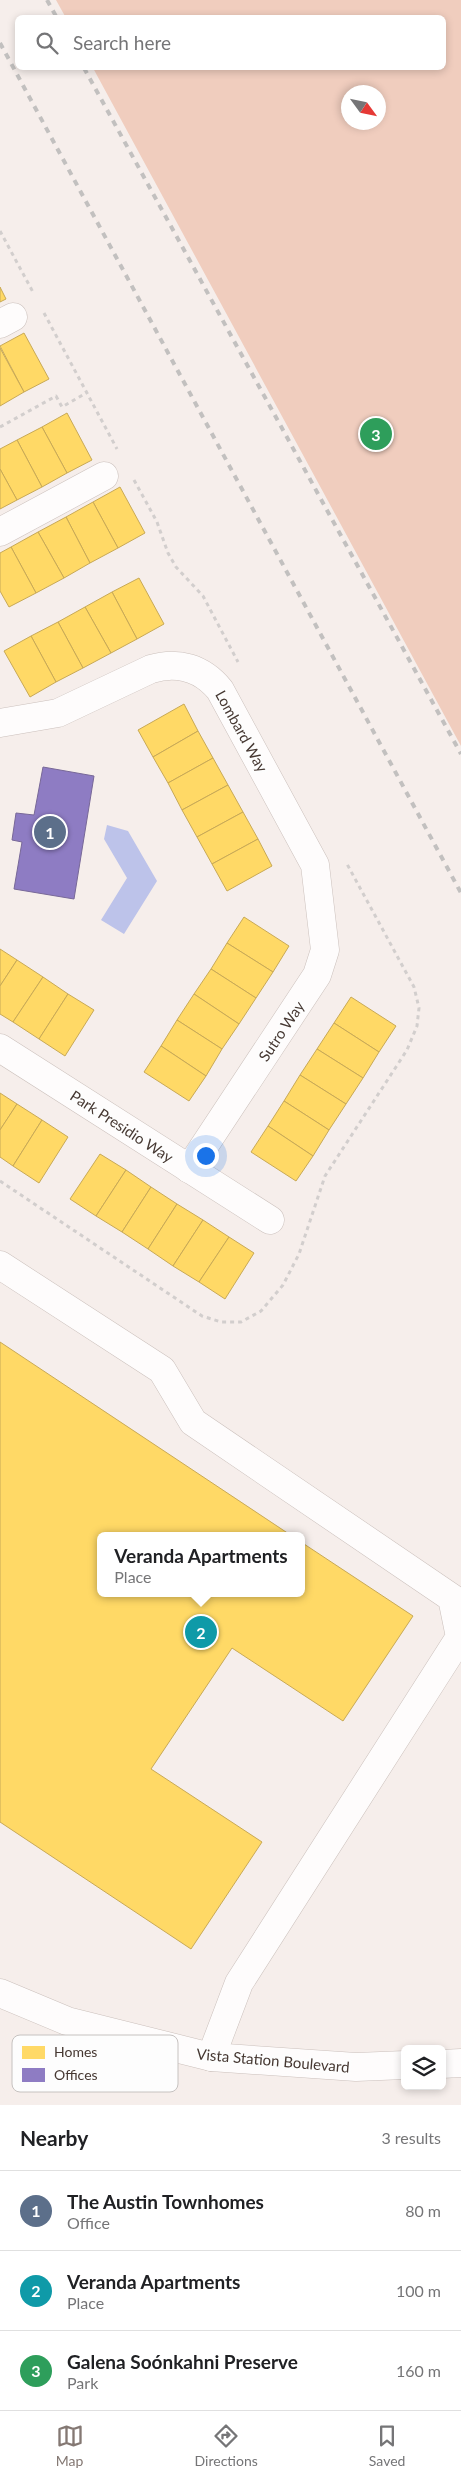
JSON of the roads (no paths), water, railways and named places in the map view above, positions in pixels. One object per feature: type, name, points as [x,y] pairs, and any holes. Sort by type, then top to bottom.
[{"type":"street","points":[[0,532],[104,476]]},
{"type":"street","name":"Lombard Way","points":[[0,724],[58,713],[151,669],[164,665],[179,666],[202,673],[220,690],[310,854],[318,877]]},
{"type":"street","name":"Sutro Way","points":[[189,1169],[317,975],[325,950],[318,877]]},
{"type":"street","name":"Park Presidio Way","points":[[0,1048],[270,1220]]},
{"type":"street","points":[[0,1265],[162,1370],[193,1422],[452,1598],[460,1637],[239,1983],[211,2057]]},
{"type":"street","name":"Vista Station Boulevard","points":[[0,1993],[67,2021],[123,2035]]},
{"type":"street","name":"Vista Station Boulevard","points":[[178,2049],[211,2057],[356,2067],[401,2066]]},
{"type":"street","points":[[446,2064],[461,2063]]},
{"type":"water","points":[[107,825],[128,831],[157,881],[124,934],[101,920],[127,878],[104,839]]},
{"type":"railway","points":[[47,0],[55,15]]},
{"type":"railway","points":[[0,43],[461,893]]},
{"type":"railway","points":[[85,70],[461,754]]},
{"type":"place","name":"Galena Soónkahni Preserve","points":[[376,434]]},
{"type":"place","name":"The Austin Townhomes","points":[[50,832]]},
{"type":"place","name":"Veranda Apartments","points":[[201,1632]]}]
